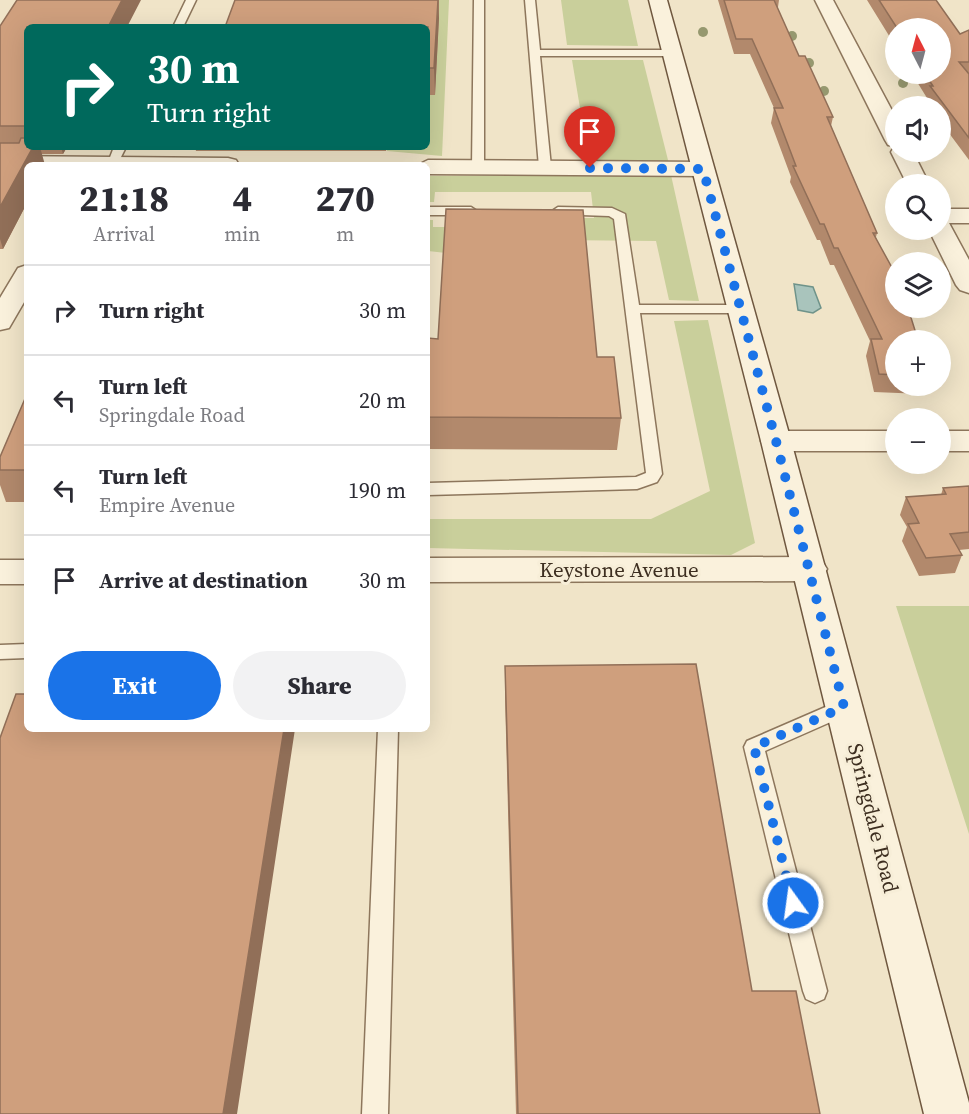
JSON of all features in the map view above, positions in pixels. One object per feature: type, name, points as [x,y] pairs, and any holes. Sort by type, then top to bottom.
[{"type":"street","name":"Springdale Road","points":[[658,0],[810,569],[948,1114]]},
{"type":"street","points":[[824,0],[885,119]]},
{"type":"street","points":[[97,162],[116,156],[191,162]]},
{"type":"street","points":[[0,163],[24,164]]},
{"type":"street","points":[[430,166],[703,169]]},
{"type":"street","points":[[951,216],[969,216]]},
{"type":"street","points":[[946,240],[969,285]]},
{"type":"street","points":[[0,322],[24,278]]},
{"type":"street","points":[[776,441],[885,441]]},
{"type":"street","points":[[951,441],[969,441]]},
{"type":"street","name":"Keystone Avenue","points":[[430,570],[810,569]]},
{"type":"lane","points":[[179,24],[191,0]]},
{"type":"lane","points":[[478,167],[479,0]]},
{"type":"lane","points":[[530,0],[545,167]]},
{"type":"lane","points":[[535,53],[672,53]]},
{"type":"lane","points":[[430,211],[485,211]]},
{"type":"lane","points":[[430,489],[637,483],[651,478],[655,469],[620,217],[612,212],[600,211],[542,211]]},
{"type":"lane","points":[[634,309],[741,309]]},
{"type":"lane","points":[[0,652],[24,651]]},
{"type":"lane","points":[[815,991],[754,747],[844,707]]},
{"type":"lane","points":[[375,1114],[388,732]]},
{"type":"green space","points":[[404,0],[449,0],[442,156],[387,151],[430,150],[430,95],[435,95],[439,18]]},
{"type":"green space","points":[[561,0],[628,0],[638,46],[567,45]]},
{"type":"green space","points":[[572,60],[643,60],[670,168],[590,168]]},
{"type":"green space","points":[[671,175],[699,301],[669,300],[656,241],[447,239],[446,253],[430,251],[430,220],[433,220],[433,227],[569,227],[569,218],[594,218],[591,192],[435,192],[434,202],[430,202],[430,176]]},
{"type":"green space","points":[[708,320],[755,543],[731,555],[430,548],[430,519],[651,519],[710,491],[674,321]]},
{"type":"green space","points":[[896,606],[969,606],[969,834]]},
{"type":"water","points":[[794,284],[813,287],[821,308],[813,313],[798,310]]},
{"type":"building","points":[[17,0],[122,0],[110,24],[24,24],[24,126],[0,126],[0,26]]},
{"type":"building","points":[[235,0],[438,0],[434,68],[430,68],[430,24],[226,24]]},
{"type":"building","points":[[724,0],[774,0],[799,56],[805,56],[833,117],[827,117],[877,233],[873,233],[885,255],[885,318],[911,318],[915,330],[885,330],[885,374],[879,374],[871,339],[882,339],[838,248],[834,248],[824,224],[820,224],[793,166],[796,166],[774,108],[783,108],[752,39],[736,39]]},
{"type":"building","points":[[879,0],[936,0],[949,18],[891,18]]},
{"type":"building","points":[[951,21],[960,34],[969,30],[969,62],[959,62],[969,74],[969,138],[951,114],[951,96],[938,96],[930,86],[933,86],[932,84],[951,84]]},
{"type":"building","points":[[21,138],[24,138],[24,150],[31,150],[0,207],[0,143],[19,143]]},
{"type":"building","points":[[446,209],[583,210],[597,357],[614,357],[621,418],[430,417],[430,338],[438,339]]},
{"type":"building","points":[[24,401],[24,470],[0,470],[0,457]]},
{"type":"building","points":[[969,486],[969,532],[950,534],[962,555],[926,558],[908,524],[919,523],[906,497],[946,494],[943,488]]},
{"type":"building","points":[[696,664],[752,991],[796,991],[820,1114],[518,1114],[505,666]]},
{"type":"building","points":[[16,694],[24,694],[24,732],[284,732],[223,1114],[0,1114],[0,738]]},
{"type":"route","points":[[590,168],[703,169],[810,569],[844,707],[754,747],[793,903]]}]
